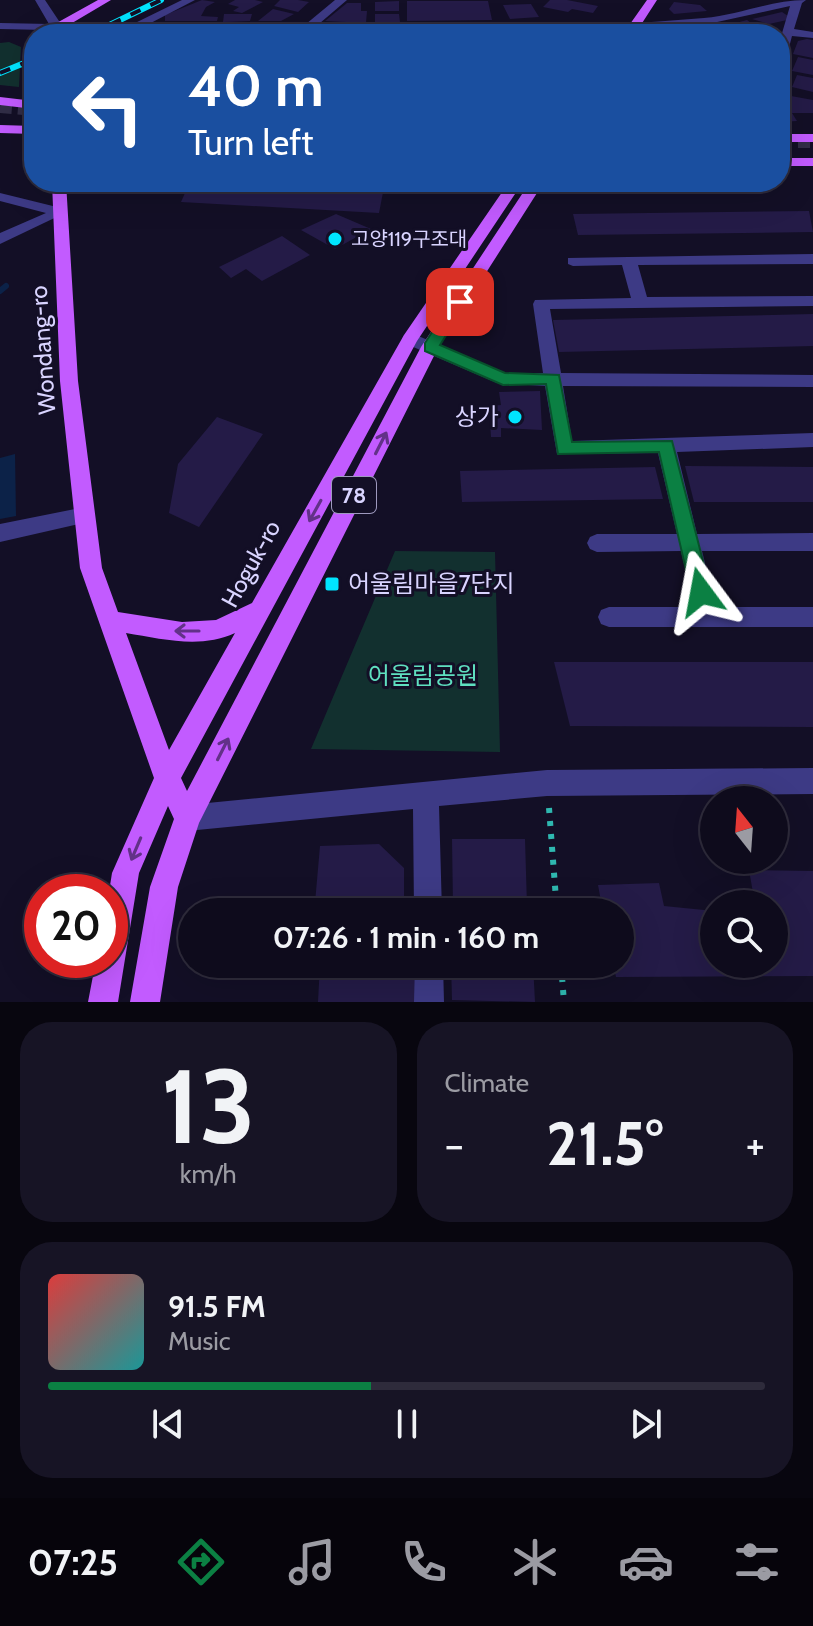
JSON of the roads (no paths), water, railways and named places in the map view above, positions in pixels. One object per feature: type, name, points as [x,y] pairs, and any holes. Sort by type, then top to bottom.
[{"type":"main road","points":[[66,24],[106,0]]},
{"type":"main road","points":[[628,24],[638,0]]},
{"type":"main road","points":[[630,24],[652,0]]},
{"type":"main road","points":[[0,101],[24,104]]},
{"type":"main road","points":[[0,129],[24,130]]},
{"type":"main road","points":[[790,138],[813,138]]},
{"type":"main road","points":[[790,162],[813,162]]},
{"type":"main road","name":"Wondang-ro","points":[[59,192],[69,381],[91,568],[167,778],[187,818]]},
{"type":"main road","name":"Hoguk-ro","points":[[103,1002],[126,873],[167,778],[410,339],[509,192]]},
{"type":"main road","name":"78","points":[[145,1002],[164,887],[187,818],[430,347],[530,192]]},
{"type":"main road","points":[[492,218],[504,219],[500,238]]},
{"type":"main road","points":[[111,621],[182,632],[218,630],[260,610]]},
{"type":"street","points":[[40,0],[53,24]]},
{"type":"street","points":[[142,24],[190,0]]},
{"type":"street","points":[[313,24],[342,0]]},
{"type":"street","points":[[677,24],[708,21],[799,1]]},
{"type":"street","points":[[790,24],[799,1]]},
{"type":"street","points":[[1,26],[24,28]]},
{"type":"street","points":[[790,32],[813,35]]},
{"type":"street","points":[[2,199],[60,212]]},
{"type":"street","points":[[0,239],[60,212]]},
{"type":"street","points":[[573,261],[813,259]]},
{"type":"street","points":[[629,261],[640,303]]},
{"type":"street","points":[[813,301],[541,304],[564,449],[813,440]]},
{"type":"street","points":[[410,339],[503,379],[813,381]]},
{"type":"street","points":[[666,446],[707,617]]},
{"type":"street","points":[[0,533],[85,515]]},
{"type":"street","points":[[597,543],[813,542]]},
{"type":"street","points":[[609,617],[813,617]]},
{"type":"street","points":[[187,818],[547,783],[813,781]]},
{"type":"street","points":[[426,794],[428,898]]},
{"type":"street","points":[[429,978],[429,1002]]},
{"type":"water","points":[[15,454],[16,516],[0,519],[0,458]]},
{"type":"waterway","points":[[0,291],[6,286]]},
{"type":"tunnel","points":[[0,107],[24,109]]},
{"type":"tunnel","points":[[790,142],[813,142]]},
{"type":"railway","points":[[112,24],[161,0]]},
{"type":"railway","points":[[0,73],[24,63]]},
{"type":"place","name":"고양119구조대","points":[[335,239]]},
{"type":"place","name":"상가","points":[[515,417]]},
{"type":"place","name":"어울림마을7단지","points":[[332,584]]},
{"type":"park label","name":"어울림공원","points":[[423,676]]}]
